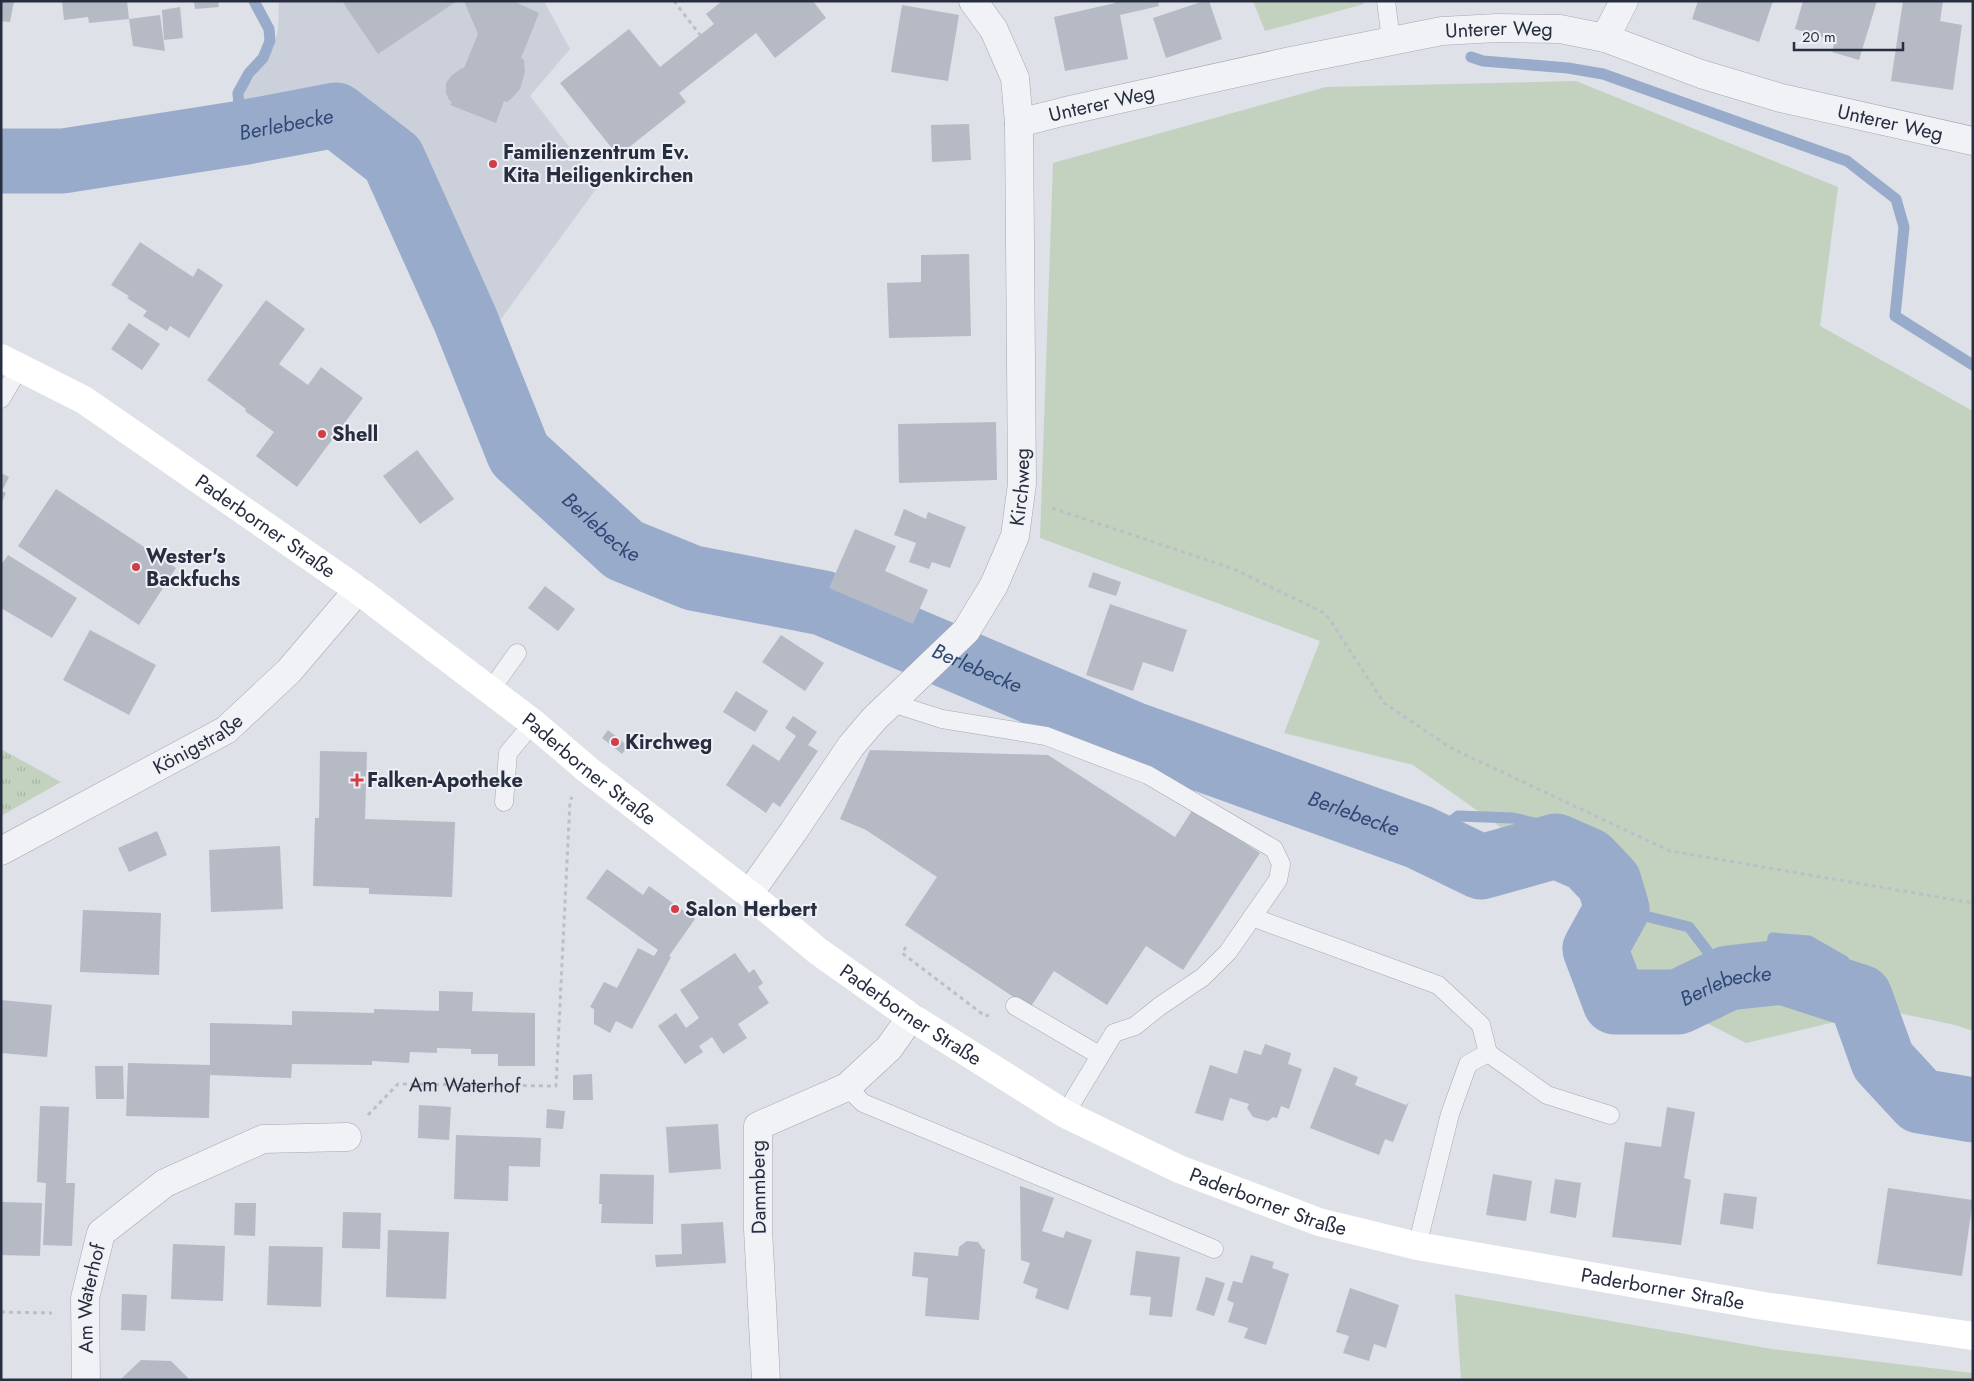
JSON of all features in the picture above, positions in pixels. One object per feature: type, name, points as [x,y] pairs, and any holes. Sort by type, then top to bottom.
[{"type":"main road","name":"Paderborner Straße","points":[[11,363],[84,400],[358,590],[532,723],[588,770],[749,894],[819,952],[911,1018],[1065,1114],[1179,1169],[1310,1219],[1417,1246],[1764,1306],[1973,1336]]},
{"type":"street","name":"Kirchweg","points":[[749,894],[851,746],[874,719],[966,631],[994,585],[1015,536],[1020,498],[1019,123],[1015,78],[994,30],[973,1]]},
{"type":"street","points":[[1605,38],[1624,1]]},
{"type":"street","name":"Unterer Weg","points":[[1019,123],[1066,110],[1391,40],[1442,31],[1497,28],[1560,29],[1605,38],[1701,74],[1781,98],[1973,141]]},
{"type":"street","name":"Königstraße","points":[[1,851],[226,730],[289,671],[358,590]]},
{"type":"street","name":"Dammberg","points":[[766,1380],[758,1229],[758,1126],[847,1087],[889,1048],[911,1018]]},
{"type":"street","name":"Am Waterhof","points":[[86,1380],[85,1298],[101,1233],[165,1183],[263,1139],[347,1137]]},
{"type":"lane","points":[[1386,1],[1391,40]]},
{"type":"lane","points":[[1,399],[11,363]]},
{"type":"lane","points":[[490,691],[516,653]]},
{"type":"lane","points":[[901,695],[942,719],[1046,736],[1148,774],[1274,848],[1282,864],[1278,880],[1228,952],[1203,977],[1160,1006],[1135,1026],[1114,1033],[1065,1114]]},
{"type":"lane","points":[[504,802],[508,753],[532,723]]},
{"type":"lane","points":[[1252,917],[1438,985],[1481,1025],[1488,1053],[1546,1095],[1610,1115]]},
{"type":"lane","points":[[1015,1006],[1099,1055]]},
{"type":"lane","points":[[1417,1246],[1450,1114],[1468,1064],[1488,1053]]},
{"type":"lane","points":[[847,1087],[863,1103],[1214,1249]]},
{"type":"path","points":[[674,1],[700,35]]},
{"type":"path","points":[[1020,498],[1234,570],[1326,614],[1384,703],[1451,748],[1670,851],[1973,903]]},
{"type":"path","name":"Am Waterhof","points":[[347,1137],[398,1084],[556,1086],[570,801],[588,770]]},
{"type":"path","points":[[906,947],[902,953],[985,1016],[1015,1006]]},
{"type":"path","points":[[1,1312],[85,1313]]},
{"type":"shaded area","name":"Familienzentrum Ev. Kita Heiligenkirchen","points":[[279,1],[544,1],[570,49],[530,96],[599,185],[487,338],[439,222],[391,142],[363,120],[297,103],[259,114],[242,107],[245,90],[274,47],[278,29]]},
{"type":"green space","points":[[1253,1],[1363,1],[1364,4],[1265,31]]},
{"type":"green space","points":[[1576,81],[1838,187],[1820,326],[1973,411],[1973,1031],[1955,1025],[1885,1010],[1746,1043],[1630,984],[1586,888],[1413,765],[1284,733],[1320,641],[1040,538],[1053,163],[1326,87]]},
{"type":"green space","points":[[1,749],[61,782],[1,816]]},
{"type":"green space","points":[[1455,1294],[1772,1349],[1973,1373],[1973,1380],[1461,1380]]},
{"type":"building","points":[[1,1],[14,1],[10,22],[1,21]]},
{"type":"building","points":[[62,1],[127,1],[129,19],[89,23],[88,17],[64,20]]},
{"type":"building","points":[[194,1],[218,1],[219,7],[195,9]]},
{"type":"building","points":[[342,1],[457,1],[378,54]]},
{"type":"building","points":[[464,1],[513,1],[539,13],[521,58],[524,60],[525,72],[520,89],[507,102],[504,101],[496,123],[450,105],[452,102],[446,93],[446,83],[452,75],[464,68],[478,34]]},
{"type":"building","points":[[722,1],[813,1],[826,18],[775,58],[756,33],[679,93],[686,102],[618,156],[560,83],[629,29],[660,67],[714,24],[706,14]]},
{"type":"building","points":[[1114,1],[1158,1],[1159,6],[1120,15],[1128,59],[1065,71],[1054,17],[1115,3]]},
{"type":"building","points":[[1209,1],[1222,39],[1166,58],[1153,18]]},
{"type":"building","points":[[1698,1],[1773,1],[1759,42],[1692,19]]},
{"type":"building","points":[[1803,1],[1877,1],[1859,60],[1832,52],[1835,41],[1795,29]]},
{"type":"building","points":[[1903,1],[1943,1],[1940,21],[1962,25],[1953,90],[1891,81]]},
{"type":"building","points":[[902,5],[959,15],[948,81],[891,72]]},
{"type":"building","points":[[180,7],[183,38],[164,40],[162,10]]},
{"type":"building","points":[[160,15],[165,51],[133,46],[129,19]]},
{"type":"building","points":[[969,124],[971,160],[932,162],[931,125]]},
{"type":"building","points":[[140,242],[193,277],[198,268],[223,285],[189,338],[170,326],[167,331],[143,316],[147,311],[127,298],[129,296],[111,285]]},
{"type":"building","points":[[969,254],[971,336],[889,338],[887,283],[921,282],[921,255]]},
{"type":"building","points":[[266,300],[305,329],[279,364],[308,385],[321,367],[363,398],[297,487],[256,456],[274,432],[207,380]]},
{"type":"building","points":[[129,323],[160,344],[142,370],[111,349]]},
{"type":"building","points":[[996,422],[997,480],[899,483],[898,424]]},
{"type":"building","points":[[417,450],[454,499],[420,524],[383,476]]},
{"type":"building","points":[[1,473],[9,477],[2,491],[6,493],[1,504]]},
{"type":"building","points":[[56,489],[176,568],[139,625],[18,546]]},
{"type":"building","points":[[904,509],[926,519],[928,512],[966,527],[950,568],[932,562],[929,569],[909,562],[916,543],[894,535]]},
{"type":"building","points":[[855,529],[896,546],[885,571],[928,590],[913,624],[829,588]]},
{"type":"building","points":[[8,555],[77,598],[52,638],[1,608],[1,565]]},
{"type":"building","points":[[1093,572],[1121,582],[1116,596],[1088,587]]},
{"type":"building","points":[[545,586],[575,609],[558,631],[528,608]]},
{"type":"building","points":[[1110,604],[1187,630],[1173,672],[1143,662],[1133,691],[1086,675]]},
{"type":"building","points":[[90,630],[156,665],[129,715],[63,680]]},
{"type":"building","points":[[781,635],[824,663],[805,691],[762,662]]},
{"type":"building","points":[[736,691],[768,711],[755,732],[723,712]]},
{"type":"building","points":[[793,716],[817,732],[808,745],[818,751],[780,807],[773,802],[766,813],[726,785],[753,744],[779,761],[796,736],[785,728]]},
{"type":"building","name":"Kirchweg","points":[[608,730],[628,746],[622,754],[602,738]]},
{"type":"building","points":[[870,750],[1048,755],[1175,837],[1193,809],[1260,853],[1183,970],[1146,946],[1107,1005],[1054,971],[1030,1008],[905,925],[937,877],[866,830],[840,819]]},
{"type":"building","points":[[320,751],[367,752],[365,819],[455,822],[452,897],[369,894],[369,888],[313,886],[315,818],[319,818]]},
{"type":"building","points":[[157,831],[167,855],[129,872],[118,848]]},
{"type":"building","points":[[280,846],[283,909],[211,912],[209,850]]},
{"type":"building","points":[[607,869],[643,895],[649,886],[695,919],[669,956],[671,957],[632,1029],[616,1021],[610,1033],[594,1024],[594,1009],[590,1007],[604,982],[617,988],[638,948],[654,956],[658,950],[586,898]]},
{"type":"building","points":[[83,910],[161,913],[159,975],[80,972]]},
{"type":"building","points":[[735,953],[749,973],[754,969],[763,983],[758,987],[769,1003],[738,1024],[747,1038],[723,1054],[712,1037],[699,1046],[703,1052],[685,1064],[658,1026],[676,1013],[686,1028],[699,1018],[680,990]]},
{"type":"building","points":[[439,991],[473,992],[472,1011],[535,1013],[535,1066],[498,1066],[498,1054],[471,1054],[471,1049],[437,1048],[437,1053],[410,1052],[409,1063],[372,1061],[372,1065],[292,1064],[291,1078],[210,1075],[209,1118],[126,1116],[128,1063],[210,1065],[210,1023],[292,1025],[292,1011],[374,1013],[374,1009],[439,1011]]},
{"type":"building","points":[[1,1000],[52,1005],[47,1057],[1,1053]]},
{"type":"building","points":[[1265,1044],[1291,1053],[1288,1064],[1302,1069],[1289,1109],[1281,1106],[1277,1118],[1273,1117],[1268,1121],[1253,1117],[1247,1108],[1249,1104],[1230,1098],[1223,1121],[1195,1113],[1210,1065],[1237,1074],[1244,1050],[1261,1055]]},
{"type":"building","points":[[95,1066],[123,1066],[124,1099],[96,1099]]},
{"type":"building","points":[[1334,1067],[1358,1077],[1355,1085],[1406,1105],[1409,1102],[1393,1142],[1385,1139],[1379,1155],[1310,1128]]},
{"type":"building","points":[[592,1074],[593,1100],[573,1100],[573,1075]]},
{"type":"building","points":[[419,1105],[451,1107],[449,1140],[418,1138]]},
{"type":"building","points":[[40,1106],[69,1107],[66,1183],[75,1183],[72,1246],[43,1245],[46,1183],[37,1182]]},
{"type":"building","points":[[1667,1107],[1695,1112],[1684,1178],[1691,1180],[1681,1245],[1612,1237],[1625,1142],[1661,1147]]},
{"type":"building","points":[[547,1109],[565,1111],[563,1129],[546,1128]]},
{"type":"building","points":[[718,1124],[721,1169],[669,1173],[666,1127]]},
{"type":"building","points":[[456,1135],[541,1138],[540,1167],[509,1166],[508,1201],[454,1199]]},
{"type":"building","points":[[600,1174],[654,1175],[653,1224],[601,1223],[602,1204],[599,1204]]},
{"type":"building","points":[[1493,1174],[1532,1181],[1526,1221],[1486,1215]]},
{"type":"building","points":[[1555,1179],[1581,1183],[1576,1218],[1550,1213]]},
{"type":"building","points":[[1020,1186],[1054,1198],[1042,1231],[1063,1238],[1066,1231],[1092,1240],[1068,1310],[1035,1298],[1038,1289],[1023,1283],[1030,1263],[1021,1260]]},
{"type":"building","points":[[1888,1188],[1973,1200],[1962,1276],[1877,1264]]},
{"type":"building","points":[[1724,1193],[1757,1197],[1753,1229],[1720,1224]]},
{"type":"building","points":[[1,1202],[42,1203],[40,1256],[1,1255]]},
{"type":"building","points":[[235,1203],[256,1203],[255,1236],[234,1235]]},
{"type":"building","points":[[343,1212],[381,1213],[380,1249],[342,1248]]},
{"type":"building","points":[[723,1222],[726,1263],[656,1267],[655,1255],[682,1254],[681,1224]]},
{"type":"building","points":[[388,1230],[449,1232],[446,1299],[386,1297]]},
{"type":"building","points":[[967,1241],[978,1242],[985,1249],[979,1320],[925,1316],[928,1278],[912,1276],[914,1252],[958,1256],[959,1247]]},
{"type":"building","points":[[173,1244],[225,1246],[223,1301],[171,1299]]},
{"type":"building","points":[[269,1246],[323,1247],[321,1307],[267,1305]]},
{"type":"building","points":[[1136,1251],[1180,1257],[1172,1317],[1149,1315],[1151,1297],[1130,1295]]},
{"type":"building","points":[[1251,1255],[1274,1262],[1272,1268],[1289,1274],[1266,1345],[1244,1338],[1248,1328],[1228,1322],[1234,1303],[1227,1300],[1233,1281],[1242,1283]]},
{"type":"building","points":[[1206,1277],[1225,1283],[1214,1316],[1196,1310]]},
{"type":"building","points":[[1350,1288],[1399,1305],[1386,1348],[1374,1344],[1369,1361],[1343,1353],[1349,1336],[1336,1332]]},
{"type":"building","points":[[122,1294],[147,1295],[145,1331],[121,1330]]},
{"type":"building","points":[[141,1360],[171,1361],[190,1380],[120,1380]]},
{"type":"waterway","points":[[241,133],[238,93],[249,73],[263,58],[270,41],[269,29],[254,1]]},
{"type":"waterway","points":[[1471,57],[1483,61],[1568,68],[1603,74],[1847,161],[1896,199],[1904,227],[1895,316],[1973,365]]},
{"type":"waterway","name":"Berlebecke","points":[[1,161],[63,161],[241,133],[336,115],[393,159],[465,319],[519,454],[624,550],[693,578],[823,603],[1130,733],[1419,837],[1481,867],[1556,846],[1588,860],[1609,882],[1617,909],[1595,949],[1615,1002],[1678,1002],[1728,978],[1782,972],[1860,997],[1883,1061],[1920,1101],[1973,1110]]},
{"type":"waterway","points":[[1428,841],[1458,816],[1513,818],[1539,824],[1556,846]]},
{"type":"waterway","points":[[1617,909],[1689,927],[1728,978]]},
{"type":"waterway","points":[[1766,974],[1773,938],[1809,941],[1844,961],[1860,997]]},
{"type":"place","name":"Familienzentrum Ev. Kita Heiligenkirchen","points":[[493,164]]},
{"type":"place","name":"Shell","points":[[322,434]]},
{"type":"place","name":"Wester's Backfuchs","points":[[136,567]]},
{"type":"place","name":"Kirchweg","points":[[615,742]]},
{"type":"place","name":"Falken-Apotheke","points":[[357,780]]},
{"type":"place","name":"Salon Herbert","points":[[675,909]]}]
